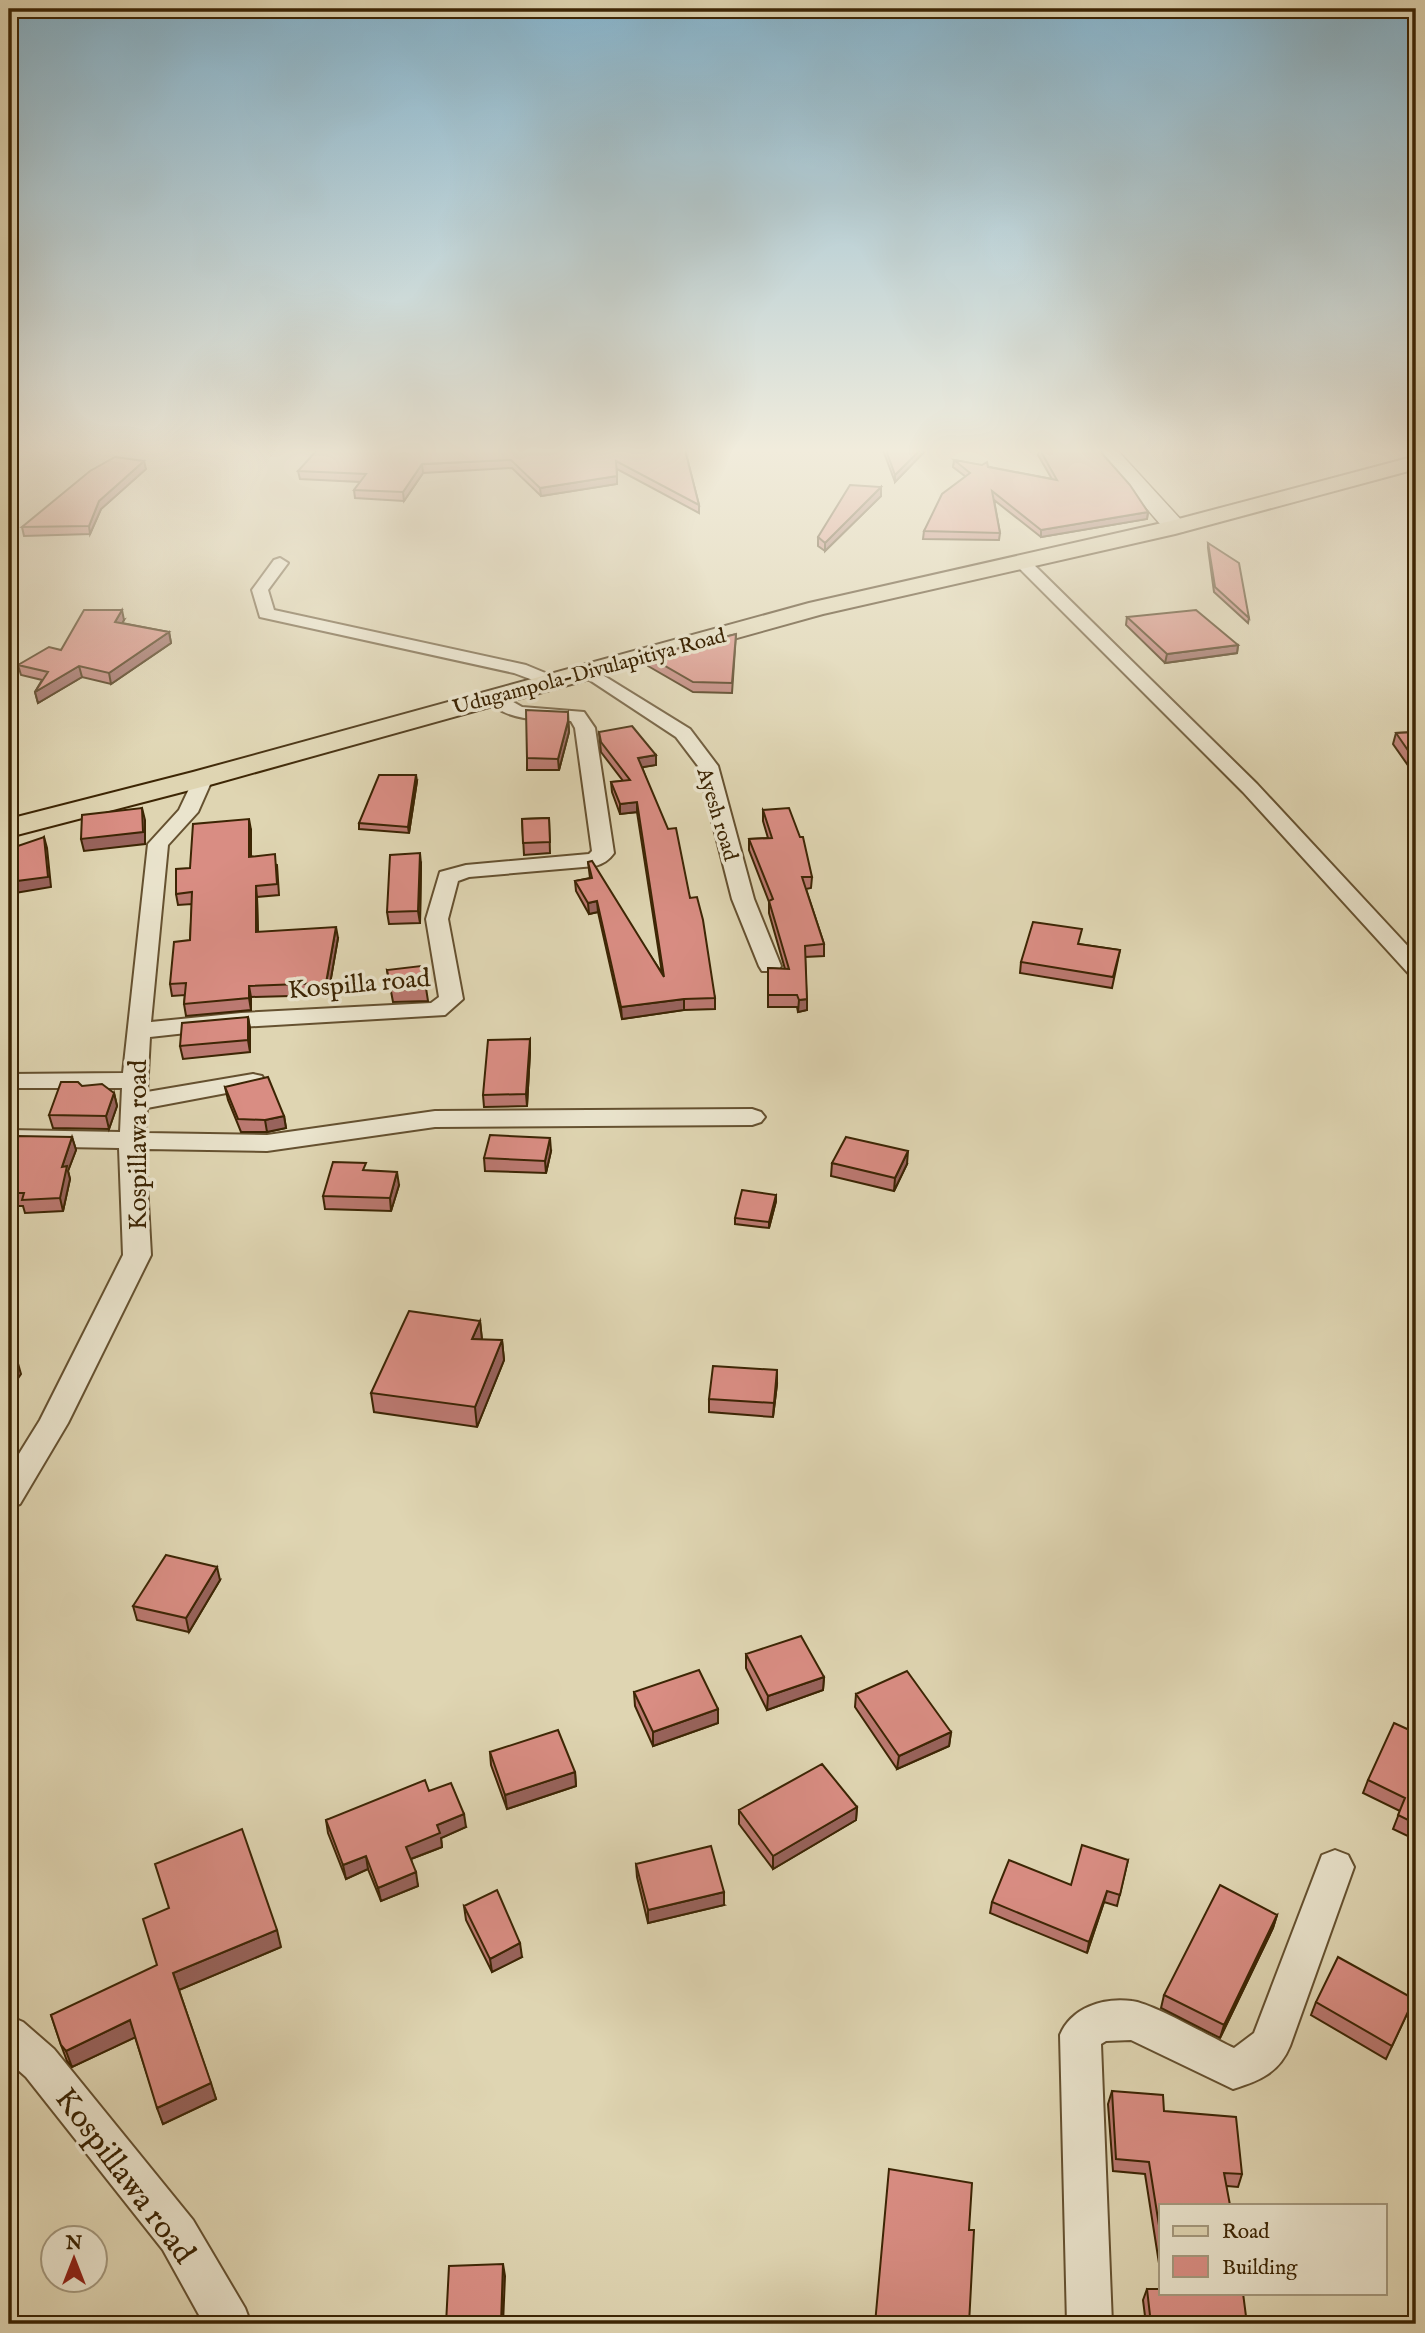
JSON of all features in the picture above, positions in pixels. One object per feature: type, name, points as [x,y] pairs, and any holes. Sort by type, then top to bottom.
[{"type":"main road","name":"Udugampola-Divulapitiya Road","points":[[9,828],[203,778],[818,608],[1036,559]]},
{"type":"street","points":[[1022,562],[1250,788],[1416,968]]},
{"type":"street","points":[[280,563],[260,590],[267,613],[520,669],[550,681]]},
{"type":"street","name":"Ayesh road","points":[[588,671],[683,733],[708,766],[743,899],[770,966]]},
{"type":"street","name":"Kospilla road","points":[[138,1031],[241,1020],[437,1010],[451,999],[437,919],[448,877],[466,871],[595,860],[603,853],[585,727],[577,716],[518,712],[494,697]]},
{"type":"street","name":"Kospillawa road","points":[[9,1496],[53,1423],[137,1255],[132,1142],[138,1031],[158,844],[188,812],[203,778]]},
{"type":"street","points":[[9,1081],[135,1091],[253,1081]]},
{"type":"street","points":[[9,1138],[267,1143],[435,1119],[752,1117]]},
{"type":"street","points":[[1089,2324],[1080,2035],[1100,2022],[1133,2020],[1233,2069],[1252,2063],[1270,2046],[1335,1867]]},
{"type":"street","name":"Kospillawa road","points":[[9,2036],[40,2063],[178,2235],[229,2324]]},
{"type":"building","points":[[1211,559],[1233,559],[1239,563],[1249,618],[1215,587]]},
{"type":"building","points":[[84,610],[122,610],[115,622],[169,632],[109,673],[79,666],[35,692],[48,672],[18,665],[49,647],[61,650]]},
{"type":"building","points":[[1196,610],[1238,645],[1167,654],[1127,617]]},
{"type":"building","points":[[736,634],[732,683],[693,682],[648,656]]},
{"type":"building","points":[[526,710],[568,712],[558,759],[527,758]]},
{"type":"building","points":[[632,726],[656,755],[638,758],[668,829],[676,828],[690,898],[697,897],[703,920],[715,998],[621,1007],[597,901],[588,903],[575,881],[592,878],[588,862],[592,861],[664,977],[637,802],[620,804],[611,782],[630,780],[601,742],[599,732]]},
{"type":"building","points":[[1416,732],[1416,762],[1396,733]]},
{"type":"building","points":[[379,775],[416,775],[408,827],[359,823]]},
{"type":"building","points":[[142,808],[143,832],[81,839],[82,815]]},
{"type":"building","points":[[789,808],[800,837],[803,837],[812,877],[802,877],[824,944],[805,946],[807,999],[799,1000],[797,995],[768,995],[768,968],[789,969],[769,901],[773,899],[749,839],[772,838],[763,810]]},
{"type":"building","points":[[549,818],[550,842],[523,843],[522,819]]},
{"type":"building","points":[[249,819],[249,857],[275,854],[277,884],[256,886],[256,932],[336,927],[326,983],[249,986],[249,998],[184,1004],[186,983],[170,984],[174,942],[190,940],[192,892],[176,894],[176,869],[190,868],[193,824]]},
{"type":"building","points":[[44,837],[48,877],[9,882],[9,849]]},
{"type":"building","points":[[420,853],[418,911],[387,912],[390,855]]},
{"type":"building","points":[[1033,922],[1082,929],[1078,944],[1120,950],[1113,977],[1021,962]]},
{"type":"building","points":[[421,966],[426,988],[391,990],[387,970]]},
{"type":"building","points":[[248,1017],[248,1040],[180,1046],[182,1023]]},
{"type":"building","points":[[530,1039],[526,1094],[483,1095],[488,1040]]},
{"type":"building","points":[[268,1077],[284,1116],[265,1120],[238,1119],[225,1087]]},
{"type":"building","points":[[61,1082],[78,1082],[82,1086],[102,1084],[114,1093],[106,1116],[49,1115]]},
{"type":"building","points":[[490,1135],[550,1138],[545,1161],[484,1158]]},
{"type":"building","points":[[17,1136],[72,1137],[62,1167],[67,1166],[60,1198],[22,1200],[24,1193],[15,1193],[17,1183],[9,1182],[9,1142],[14,1142]]},
{"type":"building","points":[[846,1137],[908,1151],[895,1178],[832,1163]]},
{"type":"building","points":[[333,1162],[366,1163],[363,1170],[397,1172],[390,1198],[323,1196]]},
{"type":"building","points":[[742,1190],[776,1195],[769,1222],[735,1218]]},
{"type":"building","points":[[409,1311],[480,1321],[472,1339],[502,1340],[475,1407],[371,1393]]},
{"type":"building","points":[[9,1359],[17,1360],[9,1372]]},
{"type":"building","points":[[713,1366],[777,1370],[774,1403],[709,1399]]},
{"type":"building","points":[[166,1555],[217,1567],[186,1618],[133,1606]]},
{"type":"building","points":[[801,1636],[824,1677],[768,1696],[746,1654]]},
{"type":"building","points":[[699,1670],[718,1709],[653,1732],[634,1692]]},
{"type":"building","points":[[907,1671],[951,1732],[899,1756],[856,1694]]},
{"type":"building","points":[[1394,1723],[1416,1733],[1416,1824],[1398,1815],[1405,1798],[1368,1780]]},
{"type":"building","points":[[558,1730],[575,1772],[505,1795],[490,1752]]},
{"type":"building","points":[[822,1764],[857,1807],[773,1856],[739,1810]]},
{"type":"building","points":[[425,1780],[429,1791],[451,1783],[464,1814],[437,1825],[440,1833],[406,1847],[416,1872],[378,1888],[366,1856],[343,1865],[326,1820]]},
{"type":"building","points":[[242,1829],[277,1930],[173,1973],[211,2083],[157,2108],[130,2020],[66,2051],[61,2045],[51,2015],[157,1965],[143,1919],[169,1908],[155,1864]]},
{"type":"building","points":[[1082,1845],[1128,1860],[1120,1895],[1107,1891],[1089,1942],[992,1902],[1009,1860],[1071,1885]]},
{"type":"building","points":[[711,1846],[724,1892],[648,1910],[636,1864]]},
{"type":"building","points":[[1220,1885],[1277,1915],[1224,2025],[1164,1995]]},
{"type":"building","points":[[497,1890],[520,1943],[490,1959],[464,1906]]},
{"type":"building","points":[[1338,1957],[1414,1999],[1392,2046],[1316,2002]]},
{"type":"building","points":[[1112,2091],[1163,2095],[1164,2111],[1236,2117],[1242,2174],[1224,2173],[1230,2204],[1159,2204],[1159,2225],[1149,2162],[1116,2159]]},
{"type":"building","points":[[889,2169],[972,2183],[969,2230],[974,2230],[969,2324],[875,2324]]},
{"type":"building","points":[[503,2264],[501,2324],[446,2324],[449,2266]]},
{"type":"building","points":[[1147,2289],[1159,2289],[1159,2294],[1243,2294],[1247,2324],[1151,2324]]}]
